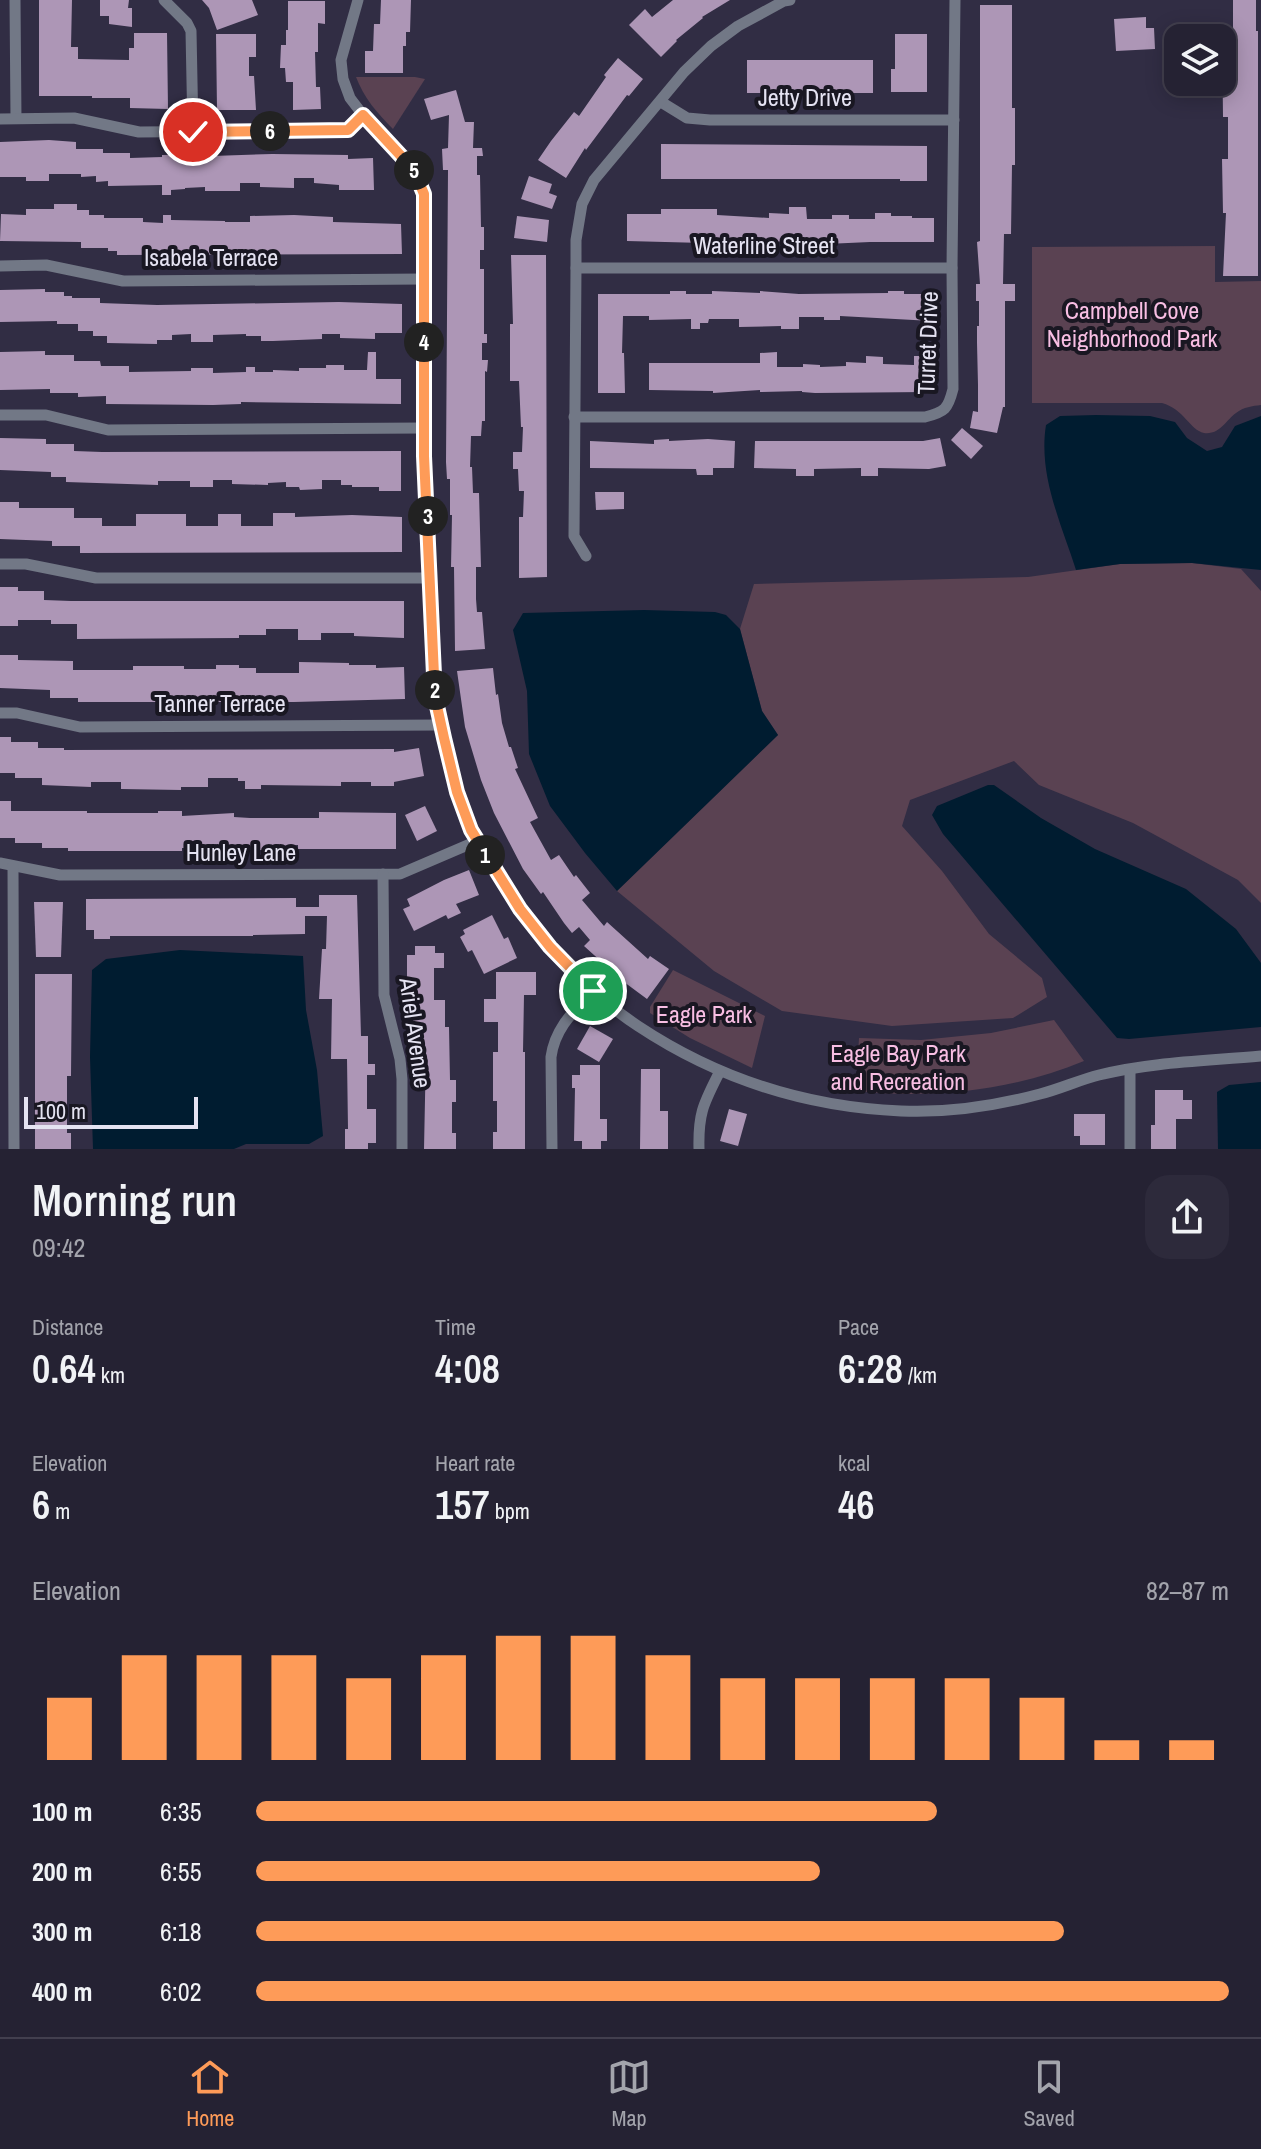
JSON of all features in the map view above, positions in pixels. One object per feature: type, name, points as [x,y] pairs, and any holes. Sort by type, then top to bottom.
[{"type":"street","points":[[15,0],[16,118]]},
{"type":"street","points":[[164,0],[191,31],[193,132]]},
{"type":"street","points":[[358,0],[341,60],[343,79],[350,98],[363,115],[414,170],[424,194],[423,428],[435,697],[457,792],[471,830],[520,909],[550,947],[609,1007],[702,1064],[802,1099],[855,1108],[949,1111],[1039,1094],[1099,1074],[1261,1056]]},
{"type":"street","points":[[586,556],[574,536],[576,240],[582,204],[594,180],[684,72],[738,26],[790,0]]},
{"type":"street","name":"Turret Drive","points":[[574,417],[925,417],[939,414],[949,406],[953,389],[955,0]]},
{"type":"street","name":"Jetty Drive","points":[[661,102],[687,118],[710,120],[954,120]]},
{"type":"street","points":[[0,119],[74,118],[139,132],[193,132],[348,130],[363,115]]},
{"type":"street","name":"Isabela Terrace","points":[[0,266],[46,265],[123,281],[424,279]]},
{"type":"street","name":"Waterline Street","points":[[576,268],[952,268]]},
{"type":"street","points":[[0,415],[46,415],[108,430],[423,428]]},
{"type":"street","points":[[0,564],[26,564],[96,578],[430,578]]},
{"type":"street","name":"Tanner Terrace","points":[[0,713],[17,713],[80,727],[441,725]]},
{"type":"street","name":"Hunley Lane","points":[[0,863],[60,875],[400,874],[477,841]]},
{"type":"street","points":[[13,866],[14,1149]]},
{"type":"street","name":"Ariel Avenue","points":[[383,874],[384,995],[400,1059],[402,1149]]},
{"type":"street","points":[[552,1149],[552,1045],[568,1017],[593,991]]},
{"type":"street","points":[[1130,1070],[1130,1149]]},
{"type":"street","points":[[699,1149],[702,1108],[720,1071]]},
{"type":"green space","points":[[356,77],[425,79],[393,129],[372,105]]},
{"type":"green space","name":"Campbell Cove Neighborhood Park","points":[[1215,246],[1215,282],[1261,281],[1261,405],[1242,409],[1219,429],[1204,433],[1176,410],[1162,403],[1032,403],[1032,247]]},
{"type":"green space","points":[[1192,563],[1241,569],[1261,591],[1261,903],[1238,880],[1133,823],[1039,785],[1014,761],[910,800],[902,826],[942,871],[989,934],[1042,978],[1047,997],[1013,1018],[892,1026],[782,1011],[714,971],[617,891],[778,735],[762,711],[740,629],[754,584],[1028,577],[1120,564]]},
{"type":"green space","name":"Eagle Park","points":[[673,970],[765,1016],[752,1068],[690,1038],[650,1013],[650,1007]]},
{"type":"green space","name":"Eagle Bay Park and Recreation","points":[[1054,1020],[1084,1061],[1029,1079],[972,1090],[914,1094],[856,1091],[859,1038],[921,1040],[991,1033]]},
{"type":"water","points":[[1060,416],[1150,416],[1175,422],[1187,438],[1207,451],[1222,447],[1235,426],[1261,416],[1261,570],[1192,563],[1120,564],[1076,570],[1048,480],[1044,444],[1046,425]]},
{"type":"water","points":[[644,610],[726,615],[740,629],[762,711],[778,735],[617,891],[550,806],[529,754],[527,691],[513,630],[523,613]]},
{"type":"water","points":[[994,785],[1041,818],[1095,849],[1186,889],[1236,929],[1261,963],[1261,1027],[1117,1038],[943,834],[932,815],[937,806]]},
{"type":"water","points":[[180,950],[303,956],[306,1010],[317,1070],[323,1136],[309,1144],[246,1144],[234,1149],[93,1149],[90,1057],[92,970],[106,959]]},
{"type":"water","points":[[1261,1082],[1261,1149],[1218,1149],[1217,1092],[1229,1085]]},
{"type":"building","points":[[39,0],[72,0],[71,47],[78,47],[78,59],[129,60],[129,48],[134,48],[134,33],[167,33],[168,109],[130,108],[130,98],[39,96]]},
{"type":"building","points":[[100,0],[129,0],[132,27],[109,24],[109,16],[100,16]]},
{"type":"building","points":[[202,0],[252,0],[258,15],[217,30],[209,8]]},
{"type":"building","points":[[381,0],[411,0],[410,32],[406,32],[406,46],[403,46],[403,73],[365,73],[365,51],[373,51],[374,24],[380,24]]},
{"type":"building","points":[[673,0],[730,0],[702,17],[661,57],[629,25],[645,9],[652,17]]},
{"type":"building","points":[[1233,0],[1256,0],[1258,276],[1223,276],[1226,213],[1223,213],[1222,159],[1228,159],[1228,117],[1223,117],[1223,96],[1236,96],[1236,24],[1233,24]]},
{"type":"building","points":[[288,1],[325,1],[325,24],[318,23],[318,52],[315,52],[316,87],[320,87],[321,109],[293,110],[293,82],[286,82],[285,68],[280,68],[281,45],[286,45],[288,30]]},
{"type":"building","points":[[980,5],[1012,5],[1015,165],[1012,165],[1011,234],[1004,234],[1003,284],[1015,284],[1015,301],[1005,301],[1005,407],[997,433],[970,428],[973,411],[978,412],[979,301],[976,301],[976,284],[980,284],[977,242],[980,241]]},
{"type":"building","points":[[1146,17],[1146,28],[1154,28],[1155,49],[1116,51],[1114,19]]},
{"type":"building","points":[[216,34],[256,34],[256,57],[249,57],[249,76],[254,76],[256,110],[217,110]]},
{"type":"building","points":[[895,34],[927,34],[927,92],[891,92],[891,69],[895,69]]},
{"type":"building","points":[[618,58],[643,79],[585,148],[566,178],[538,160],[574,112],[579,116]]},
{"type":"building","points":[[747,60],[873,60],[873,93],[747,93]]},
{"type":"building","points":[[456,90],[465,122],[474,122],[473,148],[482,148],[483,156],[477,156],[477,175],[480,175],[481,227],[484,227],[480,269],[484,269],[484,334],[487,334],[487,343],[482,343],[482,360],[488,360],[485,371],[485,421],[482,421],[481,436],[471,436],[470,467],[473,493],[479,493],[481,567],[476,567],[476,599],[477,612],[482,612],[485,649],[455,651],[452,515],[446,462],[448,170],[443,170],[442,149],[448,148],[449,115],[431,120],[424,99]]},
{"type":"building","points":[[0,142],[76,142],[76,149],[130,153],[130,158],[272,154],[373,158],[374,190],[339,190],[339,185],[314,183],[314,178],[294,178],[294,188],[240,183],[240,191],[185,188],[171,190],[171,195],[162,195],[162,185],[108,186],[108,181],[96,182],[96,176],[81,177],[81,174],[49,174],[49,181],[0,177]]},
{"type":"building","points":[[661,144],[927,146],[927,181],[661,179]]},
{"type":"building","points":[[529,176],[552,184],[549,193],[557,196],[552,209],[521,199]]},
{"type":"building","points":[[54,204],[77,204],[77,210],[89,210],[89,215],[143,218],[143,222],[163,223],[163,215],[171,215],[171,220],[250,222],[250,216],[294,215],[333,217],[333,222],[401,224],[402,254],[117,255],[117,251],[108,251],[108,248],[81,248],[81,242],[0,241],[1,214],[26,215],[26,209],[54,209]]},
{"type":"building","points":[[789,207],[806,207],[807,219],[849,215],[849,219],[875,219],[875,213],[934,218],[934,242],[742,244],[627,241],[627,214],[661,214],[661,209],[717,209],[717,215],[769,218],[769,213],[789,214]]},
{"type":"building","points":[[517,216],[549,220],[547,242],[514,238]]},
{"type":"building","points":[[511,255],[546,255],[547,577],[519,578],[519,517],[523,517],[524,491],[519,491],[518,469],[513,469],[513,452],[522,452],[523,427],[519,381],[510,381],[510,324],[513,324]]},
{"type":"building","points":[[45,289],[45,292],[64,292],[64,296],[72,298],[100,298],[100,303],[402,304],[402,333],[375,333],[375,339],[322,334],[322,339],[273,341],[261,341],[261,336],[246,334],[213,335],[213,342],[191,342],[191,334],[172,335],[172,340],[157,340],[157,344],[107,343],[107,336],[93,336],[93,331],[78,331],[78,324],[57,324],[57,321],[0,322],[0,290]]},
{"type":"building","points":[[670,291],[686,291],[686,294],[712,294],[712,291],[799,294],[904,291],[904,294],[931,294],[932,321],[799,317],[799,329],[781,329],[781,326],[739,327],[739,319],[709,319],[708,323],[700,323],[700,329],[691,329],[691,319],[649,320],[649,316],[623,316],[625,393],[598,393],[598,294],[670,294]]},
{"type":"building","points":[[45,351],[45,355],[74,355],[74,361],[100,361],[101,366],[129,366],[129,372],[213,368],[213,373],[246,372],[246,367],[255,367],[255,372],[299,371],[299,368],[326,368],[326,365],[344,365],[344,370],[367,370],[368,352],[376,352],[376,379],[401,379],[401,404],[106,404],[106,396],[78,397],[78,393],[50,393],[50,389],[0,390],[0,352]]},
{"type":"building","points":[[777,352],[777,367],[803,367],[803,364],[846,366],[846,362],[866,363],[866,356],[883,357],[883,364],[914,365],[914,356],[931,356],[932,385],[927,385],[927,392],[760,390],[713,393],[649,390],[649,363],[760,363],[760,353]]},
{"type":"building","points":[[962,428],[983,446],[971,459],[951,440]]},
{"type":"building","points":[[0,438],[46,439],[46,444],[74,444],[74,451],[102,452],[401,451],[401,491],[341,485],[341,480],[322,480],[322,489],[300,490],[299,487],[286,487],[286,482],[232,484],[232,480],[213,480],[213,487],[190,487],[190,481],[158,481],[158,485],[66,482],[66,477],[51,477],[51,472],[0,470]]},
{"type":"building","points":[[940,438],[946,466],[929,469],[878,468],[878,476],[861,476],[861,468],[814,469],[814,476],[796,476],[796,469],[754,468],[755,441],[923,441]]},
{"type":"building","points":[[654,440],[735,441],[734,468],[713,468],[713,475],[697,475],[696,469],[590,468],[590,441],[654,444]]},
{"type":"building","points":[[595,492],[624,492],[624,509],[596,510]]},
{"type":"building","points":[[0,502],[19,502],[19,508],[74,508],[74,518],[102,518],[102,526],[136,526],[136,514],[186,514],[186,526],[218,526],[218,514],[241,514],[241,526],[273,526],[273,513],[295,513],[295,517],[402,517],[402,552],[80,553],[80,546],[52,546],[52,541],[0,539]]},
{"type":"building","points":[[0,587],[44,591],[44,600],[71,601],[404,601],[404,638],[321,633],[321,640],[298,640],[298,629],[266,629],[266,635],[239,635],[239,638],[77,639],[77,624],[18,620],[18,626],[0,626]]},
{"type":"building","points":[[0,655],[18,655],[18,660],[73,661],[73,670],[133,670],[133,666],[216,669],[216,665],[239,665],[239,668],[256,668],[256,673],[299,673],[299,662],[404,667],[405,699],[78,702],[78,698],[50,698],[50,690],[0,688]]},
{"type":"building","points":[[493,668],[502,723],[518,768],[515,769],[538,818],[530,822],[551,860],[559,855],[574,877],[576,875],[590,893],[582,900],[604,926],[607,922],[648,959],[650,956],[669,969],[647,999],[584,946],[590,940],[579,927],[572,933],[523,869],[494,813],[465,727],[457,671]]},
{"type":"building","points":[[0,737],[11,737],[11,742],[38,742],[38,748],[64,750],[394,749],[394,752],[419,748],[424,776],[394,782],[394,786],[341,782],[341,786],[261,785],[261,789],[245,789],[245,781],[238,781],[238,778],[208,778],[208,787],[181,787],[181,790],[121,789],[121,782],[91,782],[91,787],[42,785],[42,778],[15,778],[15,773],[0,773]]},
{"type":"building","points":[[0,801],[11,801],[11,811],[182,811],[182,816],[234,813],[234,817],[250,818],[319,818],[319,812],[396,813],[396,849],[298,849],[298,845],[261,850],[182,848],[182,851],[68,851],[68,848],[42,848],[42,843],[15,843],[15,838],[0,838]]},
{"type":"building","points":[[425,806],[437,831],[417,841],[405,815]]},
{"type":"building","points":[[469,870],[479,895],[456,904],[461,913],[448,919],[446,915],[414,931],[403,909],[410,906],[407,899]]},
{"type":"building","points":[[319,895],[357,895],[361,1036],[368,1036],[368,1064],[375,1064],[375,1075],[367,1075],[367,1109],[376,1109],[376,1143],[368,1143],[368,1149],[345,1149],[345,1129],[348,1129],[347,1059],[331,1059],[332,999],[319,999],[327,916],[305,916],[305,934],[110,936],[110,939],[94,939],[94,930],[86,930],[86,899],[296,898],[296,907],[319,907]]},
{"type":"building","points":[[34,902],[63,902],[61,957],[36,957]]},
{"type":"building","points":[[492,915],[504,939],[508,937],[517,958],[484,974],[472,950],[468,952],[460,937],[465,934],[463,930]]},
{"type":"building","points":[[415,946],[435,946],[435,953],[444,953],[444,968],[434,968],[434,1000],[445,1000],[445,1027],[449,1027],[450,1080],[456,1080],[452,1133],[456,1133],[456,1149],[424,1149],[426,1049],[420,1049],[420,1022],[413,1022],[413,996],[407,996],[407,955],[415,955]]},
{"type":"building","points":[[496,972],[536,972],[536,995],[524,995],[525,1149],[493,1149],[493,1132],[497,1132],[497,1101],[493,1101],[493,1052],[498,1052],[498,1022],[484,1022],[484,999],[496,999]]},
{"type":"building","points":[[35,974],[72,974],[71,1076],[67,1076],[67,1133],[71,1133],[71,1149],[35,1149]]},
{"type":"building","points":[[590,1026],[613,1039],[599,1062],[577,1049]]},
{"type":"building","points":[[580,1065],[600,1065],[600,1119],[607,1119],[607,1141],[601,1141],[601,1149],[582,1149],[582,1141],[574,1141],[575,1088],[572,1088],[572,1075],[580,1075]]},
{"type":"building","points":[[641,1069],[660,1069],[660,1111],[668,1111],[668,1149],[640,1149]]},
{"type":"building","points":[[1155,1090],[1183,1090],[1183,1100],[1192,1100],[1192,1119],[1176,1119],[1176,1149],[1151,1149]]},
{"type":"building","points":[[729,1109],[747,1114],[738,1146],[720,1141]]},
{"type":"building","points":[[1074,1114],[1105,1114],[1105,1145],[1080,1145],[1080,1136],[1074,1136]]},
{"type":"route","points":[[193,132],[348,130],[363,115],[414,170],[424,194],[424,456],[435,697],[457,792],[471,830],[520,909],[550,947],[593,991]]}]
